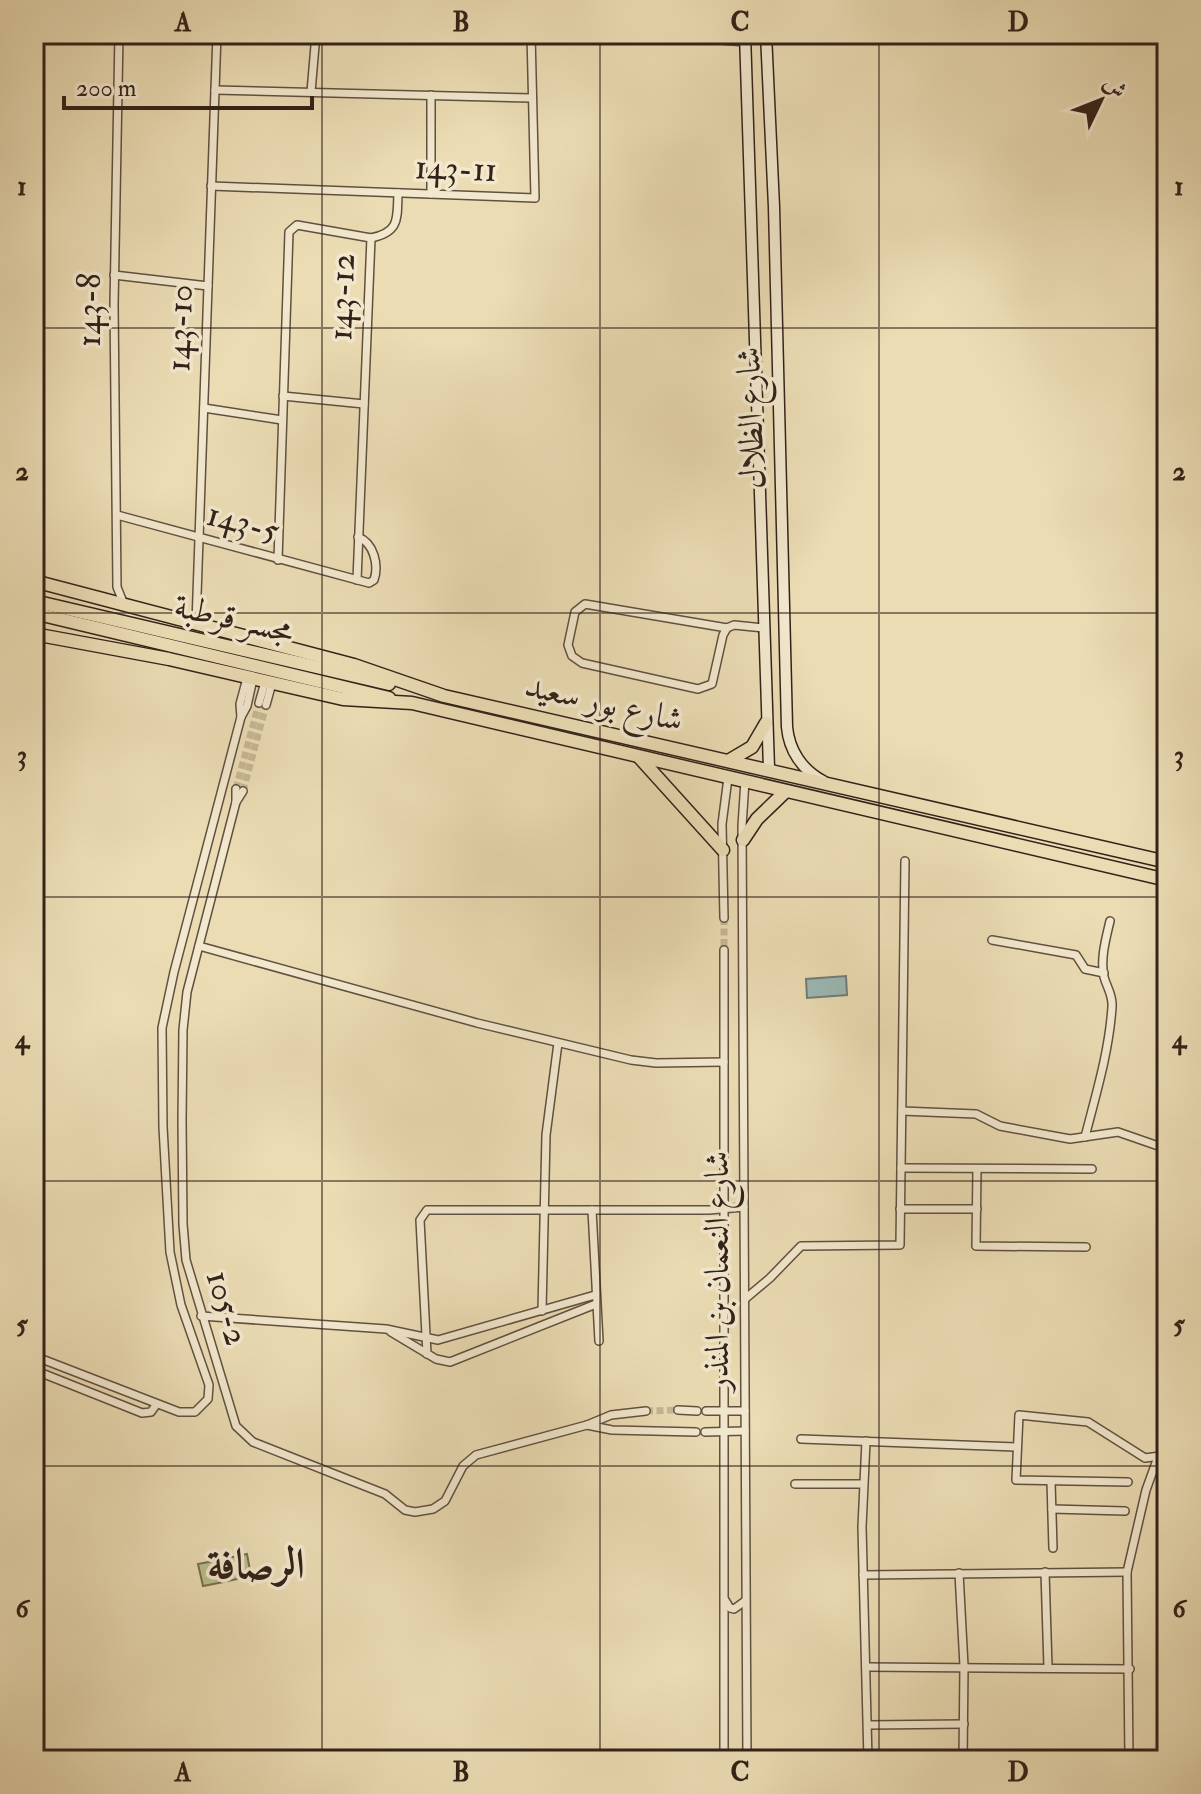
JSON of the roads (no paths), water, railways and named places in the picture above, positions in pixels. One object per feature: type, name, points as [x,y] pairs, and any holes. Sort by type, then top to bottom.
[{"type":"main road","name":"شارع بور سعيد","points":[[34,581],[371,670],[421,690],[1167,862]]},
{"type":"main road","name":"مجسر قرطبة","points":[[36,607],[421,690]]},
{"type":"main road","name":"مجسر قرطبة","points":[[36,607],[412,703]]},
{"type":"main road","name":"شارع بور سعيد","points":[[34,634],[169,659],[360,702],[412,703],[1167,880]]},
{"type":"main road","points":[[730,760],[752,747],[766,723]]},
{"type":"main road","points":[[639,757],[723,850]]},
{"type":"main road","points":[[743,840],[766,809],[785,792]]},
{"type":"street","name":"143-8","points":[[119,34],[114,275],[117,587],[124,605]]},
{"type":"street","name":"143-10","points":[[196,624],[217,34]]},
{"type":"street","points":[[311,92],[316,34]]},
{"type":"street","name":"143-11","points":[[211,186],[535,198],[531,34]]},
{"type":"street","points":[[650,34],[745,38],[769,769]]},
{"type":"street","name":"شارع الظلال","points":[[766,34],[774,207],[787,727],[790,743],[808,771],[828,784]]},
{"type":"street","points":[[746,67],[767,66]]},
{"type":"street","points":[[215,90],[532,98]]},
{"type":"street","points":[[431,95],[431,194]]},
{"type":"street","points":[[371,238],[385,235],[394,228],[398,193]]},
{"type":"street","name":"143-12","points":[[278,560],[289,232],[297,225],[371,238],[357,580]]},
{"type":"street","points":[[114,275],[208,286]]},
{"type":"street","points":[[756,333],[777,333]]},
{"type":"street","points":[[283,396],[364,404]]},
{"type":"street","points":[[204,408],[282,420]]},
{"type":"street","points":[[759,411],[779,410]]},
{"type":"street","name":"143-5","points":[[117,515],[357,580]]},
{"type":"street","points":[[357,580],[369,583],[377,575],[371,546],[367,540],[358,537]]},
{"type":"street","points":[[105,599],[117,587]]},
{"type":"street","points":[[727,628],[712,684],[698,689],[582,663],[572,656],[568,645],[575,612],[585,604],[727,628],[785,617]]},
{"type":"street","points":[[259,680],[262,704]]},
{"type":"street","points":[[34,1356],[156,1405],[191,1414],[203,1407],[210,1395],[181,1305],[170,1252],[163,1127],[162,1028],[241,717],[240,704],[259,680]]},
{"type":"street","points":[[724,918],[723,809],[728,778]]},
{"type":"street","name":"شارع النعمان بن المنذر","points":[[745,781],[743,986],[747,1760]]},
{"type":"street","name":"105-2","points":[[240,790],[199,946],[184,1018],[182,1120],[184,1248],[233,1421],[245,1437],[385,1494],[409,1512],[433,1509],[445,1501],[463,1466],[471,1458],[587,1425],[620,1412],[646,1411]]},
{"type":"street","points":[[745,1299],[801,1246],[900,1245],[905,861]]},
{"type":"street","points":[[1085,1137],[1103,1071],[1111,1012],[1112,996],[1104,973],[1110,921]]},
{"type":"street","points":[[992,940],[1076,955],[1085,969],[1104,973]]},
{"type":"street","points":[[199,946],[558,1043],[647,1062],[724,1062]]},
{"type":"street","name":"شارع النعمان بن المنذر","points":[[724,950],[724,1760]]},
{"type":"street","points":[[724,985],[743,986]]},
{"type":"street","points":[[542,1311],[546,1122],[558,1043]]},
{"type":"street","points":[[902,1111],[976,1114],[1000,1126],[1070,1139],[1106,1131],[1118,1132],[1167,1149]]},
{"type":"street","points":[[901,1168],[1092,1169]]},
{"type":"street","points":[[977,1169],[976,1246],[1086,1247]]},
{"type":"street","points":[[427,1354],[420,1223],[422,1214],[430,1209],[744,1207]]},
{"type":"street","points":[[900,1209],[977,1209]]},
{"type":"street","points":[[592,1210],[599,1341]]},
{"type":"street","points":[[201,1316],[377,1328],[426,1338],[450,1338],[542,1311],[595,1300]]},
{"type":"street","points":[[377,1328],[403,1338],[440,1361],[455,1361],[595,1300]]},
{"type":"street","points":[[34,1370],[142,1413],[151,1412],[156,1405]]},
{"type":"street","points":[[678,1410],[745,1411]]},
{"type":"street","points":[[620,1412],[620,1430]]},
{"type":"street","points":[[1128,1482],[1016,1480],[1019,1415],[1088,1422],[1145,1458],[1163,1456]]},
{"type":"street","name":"105-2","points":[[587,1425],[620,1430],[745,1431]]},
{"type":"street","points":[[801,1439],[1016,1447]]},
{"type":"street","points":[[866,1441],[862,1484],[868,1760]]},
{"type":"street","points":[[1129,1760],[1127,1572],[1146,1490],[1163,1456]]},
{"type":"street","points":[[1051,1482],[1053,1548]]},
{"type":"street","points":[[795,1484],[862,1484]]},
{"type":"street","points":[[1052,1509],[1125,1511]]},
{"type":"street","points":[[1045,1572],[1048,1667]]},
{"type":"street","points":[[863,1575],[1127,1572]]},
{"type":"street","points":[[959,1573],[964,1666],[963,1760]]},
{"type":"street","points":[[724,1598],[728,1606],[734,1609],[746,1601]]},
{"type":"street","points":[[866,1667],[1130,1669]]},
{"type":"street","points":[[869,1725],[964,1724]]},
{"type":"water","points":[[846,976],[847,995],[807,998],[806,979]]},
{"type":"tunnel","points":[[236,789],[259,703]]},
{"type":"tunnel","points":[[243,791],[266,705]]},
{"type":"tunnel","points":[[724,918],[724,950]]},
{"type":"tunnel","points":[[646,1411],[678,1410]]},
{"type":"district","name":"الرصافة","points":[[256,1565]]}]
